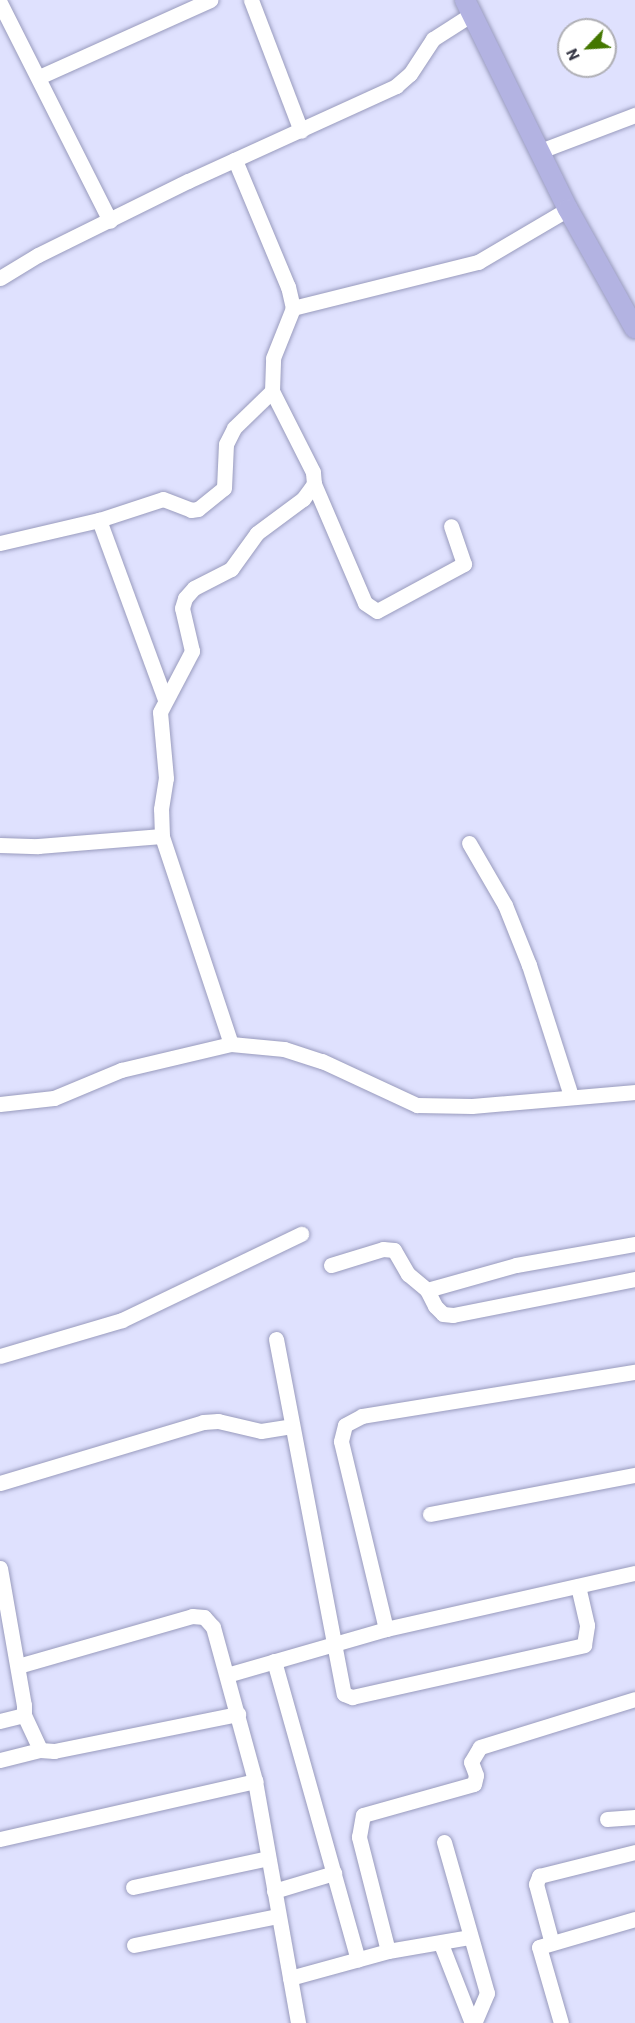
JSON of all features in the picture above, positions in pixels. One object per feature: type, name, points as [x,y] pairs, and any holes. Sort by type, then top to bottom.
[{"type":"main road","points":[[469,7],[568,209],[635,330]]},
{"type":"street","points":[[39,77],[210,0]]},
{"type":"street","points":[[251,0],[302,131]]},
{"type":"street","points":[[0,3],[110,221]]},
{"type":"street","points":[[0,278],[38,255],[235,160],[396,86],[410,74],[433,39],[469,7]]},
{"type":"street","points":[[540,151],[635,115]]},
{"type":"street","points":[[235,160],[288,286],[293,308],[273,358],[272,391],[313,472],[314,484],[365,603],[377,610],[464,564],[451,526]]},
{"type":"street","points":[[293,308],[478,262],[568,209]]},
{"type":"street","points":[[0,543],[99,520],[163,499],[191,510],[218,497],[224,488],[226,444],[230,436],[272,391]]},
{"type":"street","points":[[231,1044],[162,836],[161,809],[166,778],[160,712],[192,651],[182,608],[185,598],[194,588],[231,569],[256,533],[303,499],[314,484]]},
{"type":"street","points":[[99,520],[165,699]]},
{"type":"street","points":[[0,845],[38,846],[162,836]]},
{"type":"street","points":[[469,843],[505,905],[529,965],[571,1096]]},
{"type":"street","points":[[0,1104],[54,1098],[121,1070],[231,1044],[284,1049],[322,1061],[417,1105],[472,1106],[635,1092]]},
{"type":"street","points":[[0,1356],[122,1320],[300,1234]]},
{"type":"street","points":[[427,1290],[516,1265],[635,1244]]},
{"type":"street","points":[[331,1265],[383,1249],[394,1250],[408,1274],[427,1290],[442,1314],[453,1315],[635,1279]]},
{"type":"street","points":[[276,1339],[340,1685],[344,1694],[352,1697],[584,1645],[588,1638],[578,1586]]},
{"type":"street","points":[[386,1629],[341,1441],[345,1425],[362,1416],[635,1372]]},
{"type":"street","points":[[0,1483],[203,1422],[218,1421],[261,1431],[292,1426]]},
{"type":"street","points":[[430,1514],[635,1475]]},
{"type":"street","points":[[0,1568],[6,1642],[18,1666],[24,1715],[40,1750]]},
{"type":"street","points":[[227,1675],[386,1629],[635,1573]]},
{"type":"street","points":[[18,1666],[192,1616],[204,1617],[213,1627],[255,1781],[298,2023]]},
{"type":"street","points":[[274,1661],[358,1959]]},
{"type":"street","points":[[388,1951],[358,1838],[363,1815],[474,1784],[476,1775],[471,1762],[480,1747],[635,1699]]},
{"type":"street","points":[[0,1760],[40,1750],[54,1751],[238,1714]]},
{"type":"street","points":[[0,1721],[24,1715]]},
{"type":"street","points":[[0,1839],[255,1781]]},
{"type":"street","points":[[607,1819],[635,1817]]},
{"type":"street","points":[[444,1842],[469,1937],[487,1993],[473,2023]]},
{"type":"street","points":[[550,1940],[536,1884],[539,1876],[635,1851]]},
{"type":"street","points":[[134,1887],[268,1858]]},
{"type":"street","points":[[274,1891],[334,1874]]},
{"type":"street","points":[[134,1945],[278,1916]]},
{"type":"street","points":[[561,2023],[539,1947],[550,1940],[635,1919]]},
{"type":"street","points":[[290,1978],[388,1951],[441,1944],[469,1937]]},
{"type":"street","points":[[441,1944],[473,2023]]}]
